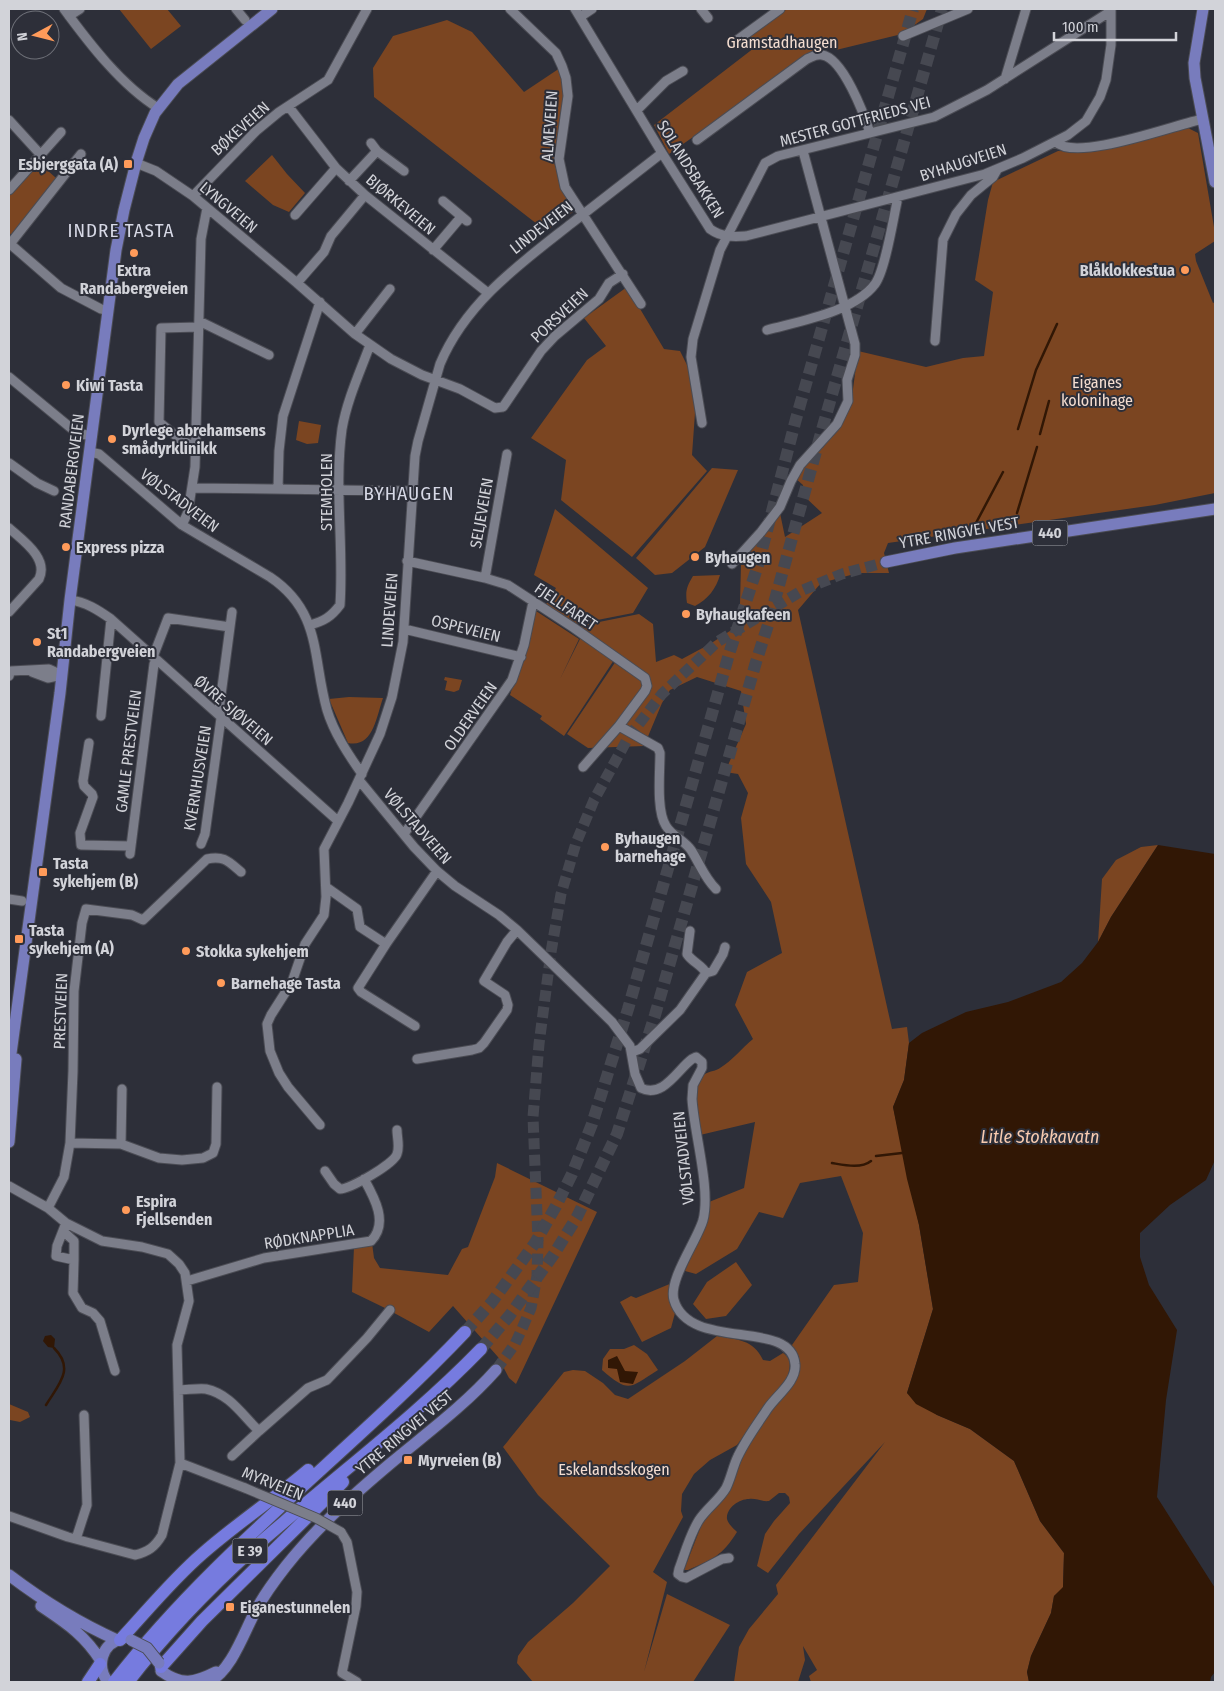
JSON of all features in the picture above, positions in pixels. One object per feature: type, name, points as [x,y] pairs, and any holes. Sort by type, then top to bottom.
[{"type":"highway","name":"E 39","points":[[88,1682],[105,1673],[155,1631],[194,1589],[426,1372],[466,1332]]},
{"type":"highway","name":"E 39","points":[[128,1682],[190,1610],[222,1577],[283,1522],[438,1391],[480,1349]]},
{"type":"highway","name":"E 39","points":[[160,1671],[178,1646],[208,1614],[329,1495],[378,1452],[387,1436]]},
{"type":"highway","name":"E 39","points":[[123,1640],[169,1585],[203,1553],[304,1474],[340,1443],[353,1440]]},
{"type":"main road","name":"RANDABERGVEIEN","points":[[9,1068],[62,675],[70,600],[118,234],[136,164],[147,130],[158,108],[184,80],[272,9]]},
{"type":"main road","points":[[1203,9],[1194,63],[1195,78],[1213,157],[1215,182]]},
{"type":"main road","name":"YTRE RINGVEI VEST","points":[[886,562],[963,547],[1215,509]]},
{"type":"main road","name":"440","points":[[1192,513],[1209,516],[1215,515]]},
{"type":"main road","name":"RANDABERGVEIEN","points":[[9,1142],[17,1041],[16,1023]]},
{"type":"main road","name":"YTRE RINGVEI VEST","points":[[209,1682],[220,1674],[228,1664],[265,1595],[316,1531],[345,1503],[457,1409],[496,1370]]},
{"type":"main road","points":[[9,1575],[47,1601],[123,1640],[146,1648],[160,1671],[176,1680],[188,1682],[205,1677],[228,1664]]},
{"type":"main road","points":[[9,1584],[79,1632],[86,1639],[105,1673]]},
{"type":"main road","points":[[105,1673],[105,1650],[123,1640]]},
{"type":"street","points":[[80,9],[66,12],[120,77],[147,101],[158,108]]},
{"type":"street","points":[[236,9],[245,20]]},
{"type":"street","name":"BØKEVEIEN","points":[[193,196],[256,130],[328,80],[367,9]]},
{"type":"street","name":"ALMEVEIEN","points":[[510,9],[556,53],[563,68],[568,96],[559,159],[565,187],[641,304]]},
{"type":"street","points":[[578,13],[592,9]]},
{"type":"street","points":[[701,9],[708,18]]},
{"type":"street","points":[[736,41],[780,9]]},
{"type":"street","points":[[903,36],[968,9]]},
{"type":"street","points":[[1005,79],[1026,9]]},
{"type":"street","name":"MESTER GOTTFRIEDS VEI","points":[[702,423],[691,349],[720,250],[766,163],[778,156],[934,117],[1005,79],[1111,10]]},
{"type":"street","name":"BYHAUGVEIEN","points":[[727,236],[746,236],[962,181],[997,170],[1056,142],[1077,129],[1086,120],[1100,97],[1106,80],[1109,60],[1111,10]]},
{"type":"street","name":"SOLANDSBAKKEN","points":[[578,13],[710,229],[727,236]]},
{"type":"street","points":[[697,140],[807,59],[817,55],[823,55],[831,60],[848,81],[861,106],[870,133]]},
{"type":"street","name":"SOLANDSBAKKEN","points":[[637,110],[666,81],[684,71]]},
{"type":"street","name":"BJØRKEVEIEN","points":[[289,107],[336,168],[349,181],[488,293]]},
{"type":"street","points":[[1056,142],[1060,146],[1068,148],[1099,147],[1203,119]]},
{"type":"street","points":[[9,120],[40,154]]},
{"type":"street","points":[[9,190],[61,132]]},
{"type":"street","name":"BJØRKEVEIEN","points":[[349,181],[374,147],[404,171]]},
{"type":"street","points":[[732,564],[761,532],[780,507],[790,481],[800,465],[837,424],[846,405],[848,396],[847,380],[856,351],[802,151]]},
{"type":"street","name":"LINDEVEIEN","points":[[320,1125],[278,1073],[270,1050],[267,1024],[270,1015],[292,982],[305,944],[324,915],[326,888],[324,852],[380,734],[392,697],[404,629],[412,491],[418,442],[435,379],[444,355],[472,312],[488,293],[520,262],[662,153]]},
{"type":"street","points":[[81,154],[9,244],[62,288],[108,311]]},
{"type":"street","name":"LYNGVEIEN","points":[[136,164],[156,172],[193,196],[370,345],[398,363],[422,375],[460,389],[495,408],[503,407]]},
{"type":"street","points":[[295,215],[336,168]]},
{"type":"street","points":[[935,341],[942,240],[956,214],[971,195],[993,177],[997,170]]},
{"type":"street","points":[[297,283],[324,252],[331,236],[365,195]]},
{"type":"street","points":[[767,330],[844,308],[876,283],[884,260],[897,202],[896,198]]},
{"type":"street","name":"BJØRKEVEIEN","points":[[433,250],[464,219],[443,201]]},
{"type":"street","points":[[182,525],[188,512],[193,488],[201,239],[207,208]]},
{"type":"street","name":"PORSVEIEN","points":[[503,407],[541,350],[554,336],[599,299],[609,283],[622,274]]},
{"type":"street","points":[[355,334],[390,289]]},
{"type":"street","points":[[278,489],[279,451],[283,416],[320,302]]},
{"type":"street","points":[[195,447],[181,440],[159,422],[161,328],[199,324],[269,355]]},
{"type":"street","name":"STEMHOLEN","points":[[310,625],[332,617],[340,605],[342,428],[370,345]]},
{"type":"street","points":[[9,377],[77,433],[92,436]]},
{"type":"street","name":"VØLSTADVEIEN","points":[[90,452],[103,457],[182,525],[280,584],[293,597],[310,625],[328,712],[337,735],[360,777],[404,834],[437,871],[517,930],[612,1022],[632,1052],[639,1086],[644,1090],[656,1089],[664,1085],[692,1059],[696,1057],[702,1062],[702,1068],[693,1085],[692,1099],[704,1192],[703,1217],[673,1286],[673,1297],[677,1308],[689,1320],[704,1328],[721,1333],[752,1336],[778,1342],[789,1350],[796,1366],[792,1378],[769,1407],[740,1452],[725,1489],[697,1523],[678,1574],[686,1578],[722,1559],[729,1558]]},
{"type":"street","name":"SELJEVEIEN","points":[[485,578],[507,454]]},
{"type":"street","points":[[9,463],[37,483],[54,491]]},
{"type":"street","points":[[193,488],[412,491]]},
{"type":"street","points":[[9,528],[37,554],[41,573],[39,579],[9,612]]},
{"type":"street","name":"FJELLFARET","points":[[407,561],[508,585],[645,678],[647,684],[645,692],[619,726],[583,767]]},
{"type":"street","name":"ØVRE SJØVEIEN","points":[[70,600],[79,601],[111,619],[338,821]]},
{"type":"street","name":"OLDERVEIEN","points":[[404,834],[507,690],[521,657],[533,602]]},
{"type":"street","name":"KVERNHUSVEIEN","points":[[201,844],[205,834],[221,718],[219,710],[232,612]]},
{"type":"street","name":"GAMLE PRESTVEIEN","points":[[89,743],[83,781],[84,786],[93,797],[80,833],[81,845],[131,850],[152,673],[168,618],[230,627]]},
{"type":"street","points":[[101,716],[111,619]]},
{"type":"street","name":"OSPEVEIEN","points":[[404,629],[521,657]]},
{"type":"street","points":[[10,671],[27,670],[48,678],[62,675]]},
{"type":"street","points":[[619,726],[658,748],[660,753],[661,806],[664,824],[691,851],[702,872],[716,889]]},
{"type":"street","name":"PRESTVEIEN","points":[[48,1208],[64,1177],[70,1144],[74,991],[82,923],[86,910],[132,915],[143,920],[207,859],[216,857],[225,859],[241,872]]},
{"type":"street","points":[[415,1026],[358,989],[386,944],[437,871]]},
{"type":"street","points":[[326,888],[357,909],[360,927],[386,944]]},
{"type":"street","points":[[9,899],[22,901]]},
{"type":"street","points":[[416,1059],[472,1050],[479,1048],[487,1040],[507,1010],[508,1004],[506,997],[502,993],[484,981],[507,942],[517,930]]},
{"type":"street","points":[[690,931],[687,954],[706,973]]},
{"type":"street","points":[[632,1052],[640,1049],[675,1016],[706,973],[713,971],[725,947]]},
{"type":"street","points":[[70,1144],[121,1144],[159,1158],[203,1158],[213,1153],[216,1144],[216,1087]]},
{"type":"street","points":[[121,1144],[122,1089]]},
{"type":"street","points":[[325,1171],[340,1189],[344,1189],[364,1179],[397,1156],[397,1130]]},
{"type":"street","name":"RØDKNAPPLIA","points":[[187,1281],[264,1258],[371,1241],[377,1234],[379,1219],[377,1207],[364,1179]]},
{"type":"street","points":[[9,1186],[48,1208],[65,1227],[74,1241],[74,1293],[82,1308],[93,1313],[100,1321],[115,1371]]},
{"type":"street","points":[[9,1516],[76,1539],[135,1555],[152,1548],[162,1535],[180,1463],[177,1345],[189,1301],[187,1281],[184,1273],[179,1264],[168,1254],[142,1247],[102,1241],[65,1227]]},
{"type":"street","points":[[65,1227],[57,1246],[56,1256],[74,1260]]},
{"type":"street","points":[[232,1456],[308,1388],[327,1380],[390,1310]]},
{"type":"street","points":[[178,1390],[206,1390],[228,1399],[259,1431]]},
{"type":"street","points":[[76,1539],[88,1505],[84,1415]]},
{"type":"street","name":"MYRVEIEN","points":[[180,1463],[316,1518],[341,1532],[347,1542],[357,1592],[356,1606],[342,1673],[357,1682]]},
{"type":"green space","points":[[119,9],[167,9],[181,26],[151,49]]},
{"type":"green space","name":"Gramstadhaugen","points":[[787,9],[927,9],[923,19],[902,34],[836,50],[827,42],[669,154],[654,125],[754,48],[749,36]]},
{"type":"green space","points":[[447,20],[472,32],[524,92],[560,68],[563,81],[564,103],[554,163],[573,212],[546,231],[374,97],[373,68],[393,36]]},
{"type":"green space","name":"Eiganes kolonihage","points":[[1188,128],[1198,133],[1215,233],[1215,241],[1195,254],[1213,303],[1215,302],[1215,493],[1155,505],[888,543],[884,553],[889,573],[858,573],[821,583],[798,610],[892,1029],[907,1027],[909,1043],[904,1080],[893,1107],[919,1225],[933,1309],[907,1393],[937,1415],[970,1429],[1014,1461],[1040,1521],[1064,1553],[1063,1588],[1054,1596],[1051,1613],[1031,1656],[1027,1672],[1029,1682],[811,1682],[809,1676],[817,1670],[803,1646],[805,1660],[798,1682],[734,1682],[739,1647],[749,1629],[778,1594],[776,1585],[885,1442],[799,1534],[768,1573],[757,1566],[765,1534],[790,1503],[789,1497],[785,1493],[779,1493],[769,1501],[745,1499],[737,1502],[727,1515],[729,1523],[737,1532],[727,1547],[711,1559],[688,1570],[684,1570],[703,1521],[740,1463],[749,1442],[798,1374],[792,1345],[834,1285],[858,1282],[863,1233],[841,1176],[800,1183],[783,1218],[759,1212],[737,1249],[696,1274],[685,1271],[704,1225],[709,1202],[744,1188],[755,1122],[700,1135],[696,1094],[700,1079],[705,1074],[724,1065],[753,1039],[735,1005],[747,972],[782,953],[771,902],[746,864],[741,818],[748,793],[738,774],[725,772],[746,724],[741,691],[697,677],[670,690],[662,703],[644,746],[588,748],[567,734],[616,661],[614,660],[564,736],[540,719],[542,716],[510,695],[536,611],[579,639],[560,679],[581,637],[579,626],[639,614],[653,624],[656,662],[674,655],[682,659],[736,627],[740,604],[741,564],[780,513],[785,537],[822,513],[804,496],[803,485],[795,478],[836,430],[853,389],[858,351],[926,367],[963,358],[984,356],[993,292],[975,280],[988,200],[993,182],[1058,151],[1093,152]]},
{"type":"green space","points":[[272,155],[305,193],[289,212],[273,205],[245,181]]},
{"type":"green space","points":[[38,162],[56,178],[13,236],[9,233],[9,196]]},
{"type":"green space","points":[[627,287],[664,349],[680,351],[697,385],[692,455],[707,471],[632,557],[561,500],[566,460],[531,438],[587,360],[606,346],[584,318]]},
{"type":"green space","points":[[299,421],[321,425],[318,443],[307,444],[296,440]]},
{"type":"green space","points":[[712,468],[738,470],[705,547],[672,573],[655,575],[636,558]]},
{"type":"green space","points":[[555,509],[648,588],[633,613],[577,624],[545,606],[556,588],[534,575]]},
{"type":"green space","points":[[720,575],[708,597],[695,606],[687,603],[687,589],[693,576]]},
{"type":"green space","points":[[445,677],[462,680],[459,690],[454,692],[445,690],[447,681],[444,680]]},
{"type":"green space","points":[[349,697],[383,698],[372,730],[363,741],[356,743],[348,743],[329,699]]},
{"type":"green space","points":[[1158,845],[1111,917],[1098,942],[1102,879],[1116,860],[1141,847]]},
{"type":"green space","points":[[497,1163],[597,1212],[516,1384],[509,1378],[498,1357],[453,1306],[429,1332],[352,1292],[354,1247],[372,1243],[374,1258],[380,1268],[448,1275],[462,1249],[468,1247],[495,1177]]},
{"type":"green space","points":[[736,1262],[752,1285],[726,1316],[706,1319],[693,1304],[707,1282]]},
{"type":"green space","points":[[672,1283],[669,1301],[675,1313],[671,1328],[642,1342],[620,1302],[631,1296],[636,1298]]},
{"type":"green space","name":"Eskelandsskogen","points":[[717,1336],[750,1344],[763,1360],[770,1361],[783,1353],[789,1360],[788,1376],[737,1445],[710,1460],[694,1474],[682,1494],[681,1511],[683,1517],[653,1572],[667,1582],[644,1672],[667,1594],[730,1625],[693,1682],[533,1682],[517,1663],[518,1656],[528,1642],[573,1603],[610,1566],[538,1495],[503,1447],[564,1372],[573,1370],[585,1371],[603,1383],[615,1395],[628,1399],[685,1361]]},
{"type":"green space","points":[[634,1345],[647,1354],[658,1370],[630,1386],[618,1383],[602,1370],[603,1359],[610,1349],[624,1349]]},
{"type":"green space","points":[[9,1404],[28,1412],[30,1417],[20,1422],[10,1420]]},
{"type":"water","name":"Litle Stokkavatn","points":[[1158,845],[1215,854],[1215,1160],[1206,1180],[1170,1205],[1140,1233],[1140,1257],[1149,1285],[1177,1330],[1166,1400],[1157,1497],[1215,1588],[1215,1672],[1210,1682],[1029,1682],[1027,1672],[1031,1656],[1051,1613],[1054,1596],[1063,1587],[1064,1553],[1040,1521],[1014,1461],[970,1429],[916,1404],[907,1393],[933,1309],[919,1225],[907,1179],[893,1107],[904,1080],[909,1043],[922,1033],[966,1012],[1008,1002],[1061,982],[1082,963],[1098,942],[1111,917]]},
{"type":"water","points":[[51,1335],[55,1339],[54,1348],[48,1347],[43,1341],[45,1336]]},
{"type":"water","points":[[617,1356],[625,1371],[638,1372],[633,1384],[620,1382],[617,1369],[608,1368],[608,1360]]},
{"type":"waterway","points":[[1018,429],[1036,370],[1057,324]]},
{"type":"waterway","points":[[1040,434],[1049,401]]},
{"type":"waterway","points":[[1017,513],[1037,447]]},
{"type":"waterway","points":[[976,523],[1003,472]]},
{"type":"waterway","points":[[876,1156],[902,1153]]},
{"type":"waterway","points":[[832,1163],[857,1166],[871,1161]]},
{"type":"waterway","points":[[46,1405],[60,1383],[64,1370],[60,1356],[54,1348]]},
{"type":"tunnel","points":[[465,1332],[492,1302],[535,1243],[572,1174],[592,1124],[628,1009],[729,654],[758,565],[796,419],[913,9]]},
{"type":"tunnel","points":[[481,1349],[510,1315],[554,1254],[577,1217],[617,1134],[655,1015],[768,625],[942,9]]},
{"type":"tunnel","points":[[496,1370],[515,1344],[521,1331],[531,1308],[537,1276],[538,1240],[533,1117],[539,1044],[561,894],[576,843],[594,800],[628,738],[662,694],[717,642],[803,590],[842,574],[886,562]]},
{"type":"place","name":"Esbjerggata (A)","points":[[128,164]]},
{"type":"place","name":"Extra Randabergveien","points":[[134,253]]},
{"type":"place","name":"Blåklokkestua","points":[[1185,270]]},
{"type":"place","name":"Kiwi Tasta","points":[[66,385]]},
{"type":"place","name":"Dyrlege abrehamsens smådyrklinikk","points":[[112,439]]},
{"type":"place","name":"Express pizza","points":[[66,547]]},
{"type":"place","name":"Byhaugen","points":[[695,557]]},
{"type":"place","name":"Byhaugkafeen","points":[[686,614]]},
{"type":"place","name":"St1 Randabergveien","points":[[37,642]]},
{"type":"place","name":"Byhaugen barnehage","points":[[605,847]]},
{"type":"place","name":"Tasta sykehjem (B)","points":[[43,872]]},
{"type":"place","name":"Tasta sykehjem (A)","points":[[19,939]]},
{"type":"place","name":"Stokka sykehjem","points":[[186,951]]},
{"type":"place","name":"Barnehage Tasta","points":[[221,983]]},
{"type":"place","name":"Espira Fjellsenden","points":[[126,1210]]},
{"type":"place","name":"Myrveien (B)","points":[[408,1460]]},
{"type":"place","name":"Eiganestunnelen","points":[[230,1607]]},
{"type":"district","name":"INDRE TASTA","points":[[121,230]]},
{"type":"district","name":"BYHAUGEN","points":[[409,493]]}]
